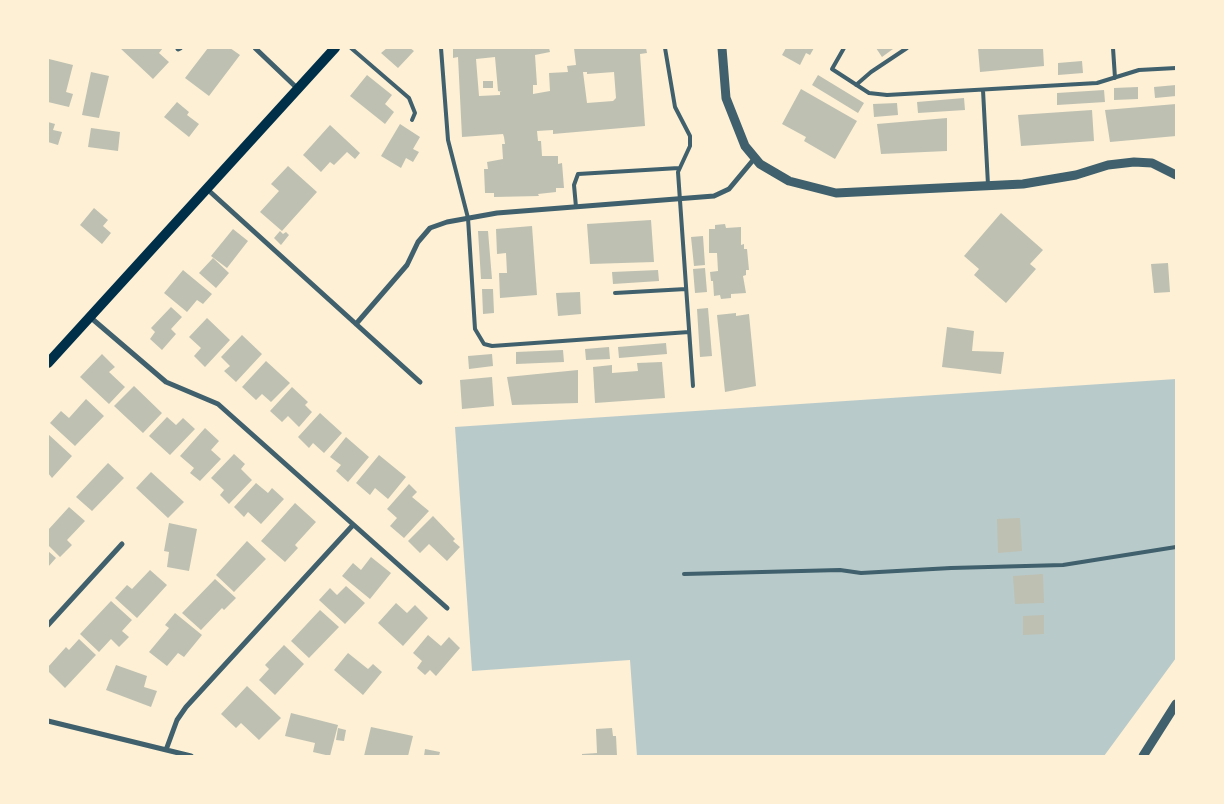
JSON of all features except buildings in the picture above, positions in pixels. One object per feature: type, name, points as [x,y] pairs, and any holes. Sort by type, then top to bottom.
[{"type":"main road","points":[[48,363],[335,48]]},
{"type":"street","points":[[255,48],[298,89]]},
{"type":"street","points":[[722,48],[726,98],[745,146],[754,159],[789,181],[836,193],[988,186],[1023,184],[1076,175],[1108,165],[1134,162],[1152,163],[1176,175]]},
{"type":"street","points":[[356,324],[407,265],[422,234],[430,228],[497,213],[714,196],[729,189],[754,159]]},
{"type":"street","points":[[206,189],[420,382]]},
{"type":"street","points":[[90,318],[166,382],[218,404],[447,608]]},
{"type":"street","points":[[166,750],[177,720],[186,707],[353,525]]},
{"type":"street","points":[[48,625],[122,544]]},
{"type":"street","points":[[1143,756],[1176,704]]},
{"type":"street","points":[[48,721],[191,756]]},
{"type":"lane","points":[[351,48],[409,98],[415,113],[412,120]]},
{"type":"lane","points":[[441,48],[448,140],[468,218],[475,329],[484,344],[492,346],[689,332]]},
{"type":"lane","points":[[665,48],[675,107],[690,136],[690,146],[678,172],[693,386]]},
{"type":"lane","points":[[844,48],[832,69],[869,93],[887,96],[1097,84],[1139,70],[1176,68]]},
{"type":"lane","points":[[856,85],[871,72],[908,48]]},
{"type":"lane","points":[[1113,48],[1115,78]]},
{"type":"lane","points":[[983,90],[988,186]]},
{"type":"lane","points":[[576,207],[574,185],[578,174],[679,168]]},
{"type":"lane","points":[[615,293],[686,289]]},
{"type":"lane","points":[[684,574],[840,570],[861,573],[1063,565],[1176,547]]},
{"type":"shaded area","points":[[1176,379],[1176,658],[1104,756],[637,756],[630,660],[472,671],[455,427]]}]
